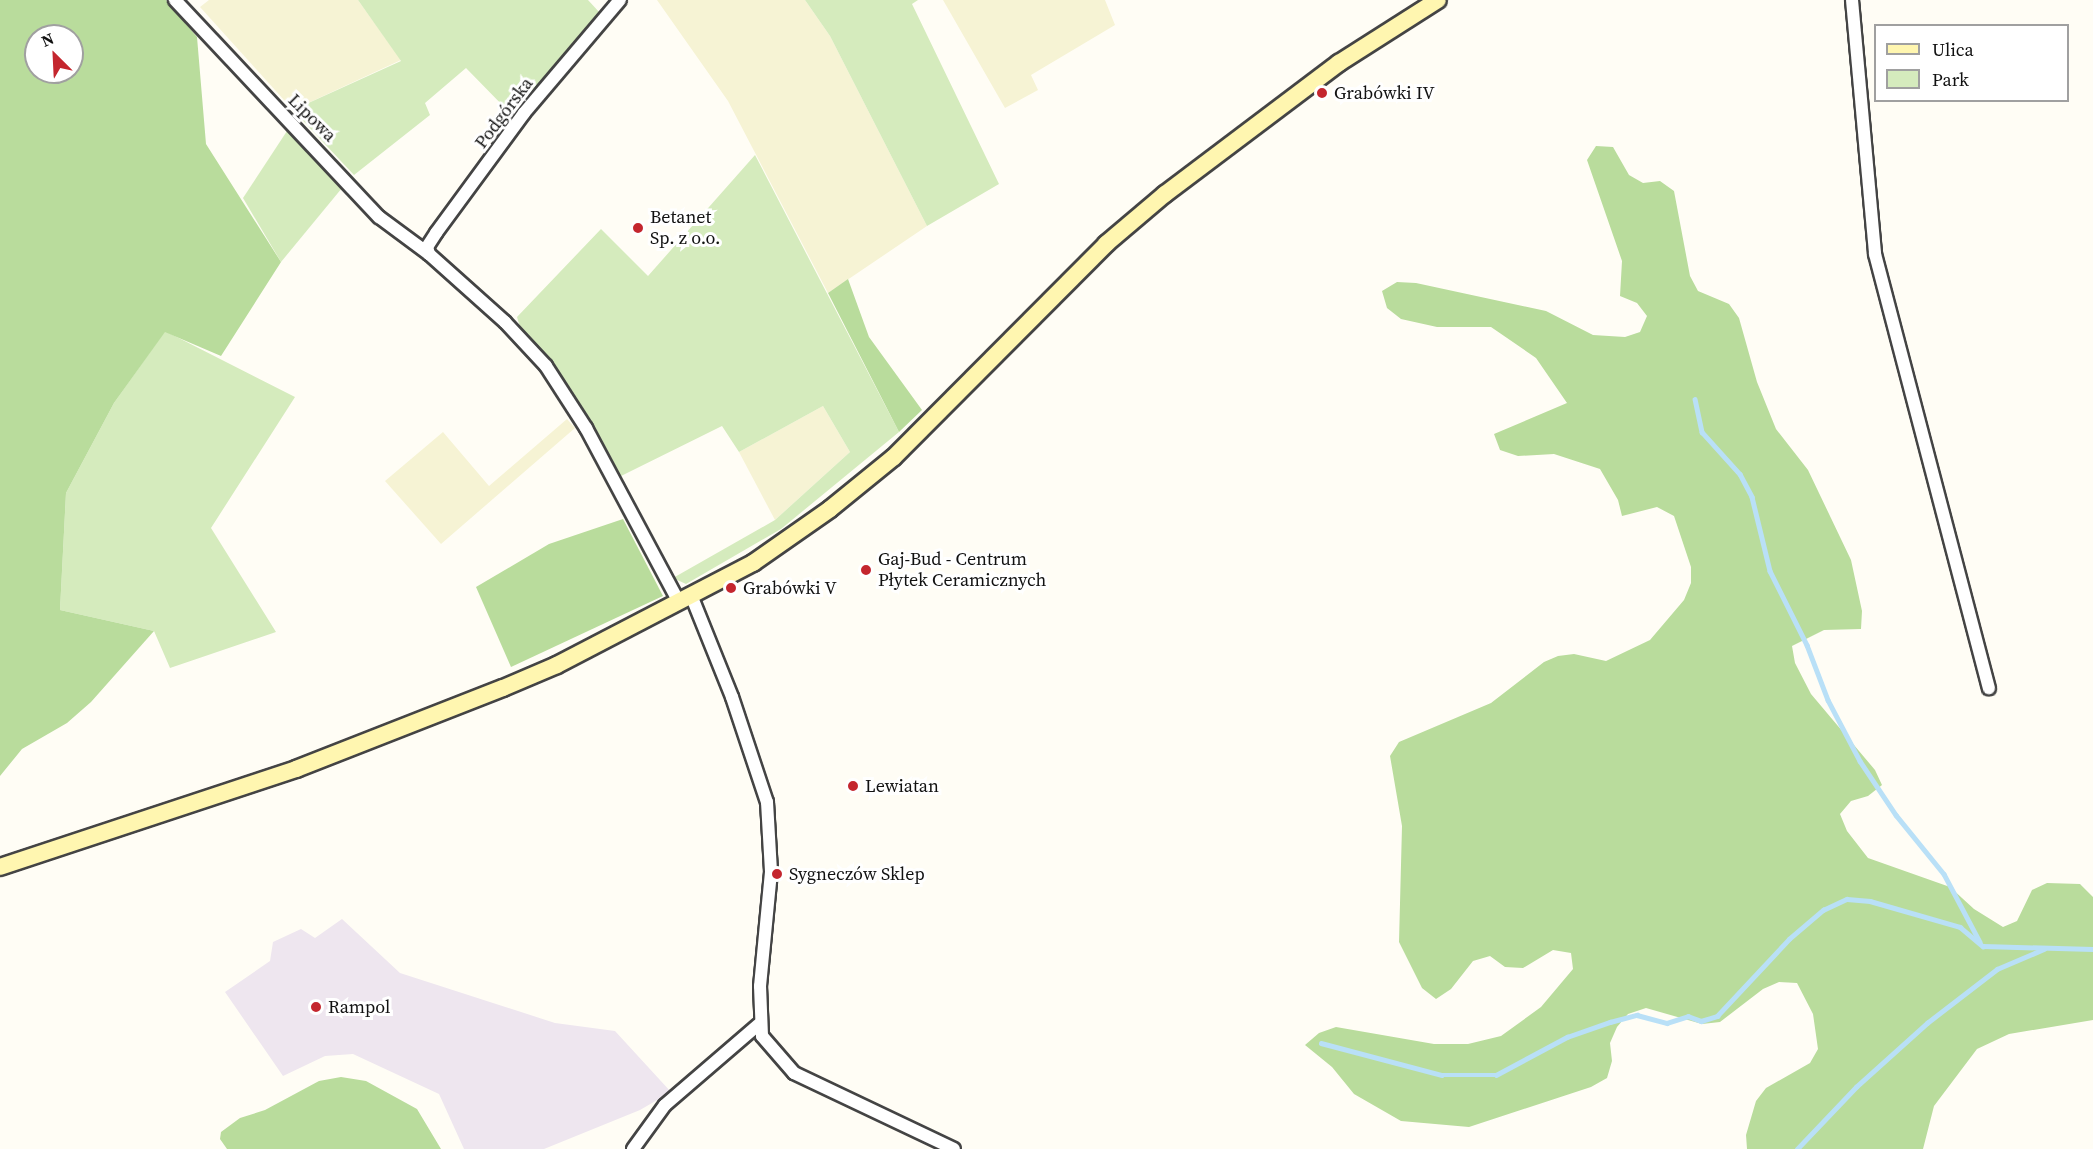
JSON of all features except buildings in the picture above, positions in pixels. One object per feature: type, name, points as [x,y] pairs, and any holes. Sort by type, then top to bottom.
[{"type":"street","name":"Lipowa","points":[[175,0],[379,216],[429,254],[505,322],[546,366],[586,428],[685,598],[732,697],[766,802],[771,872],[759,1024]]},
{"type":"street","name":"Podgórska","points":[[429,254],[428,247],[436,233],[524,113],[620,0]]},
{"type":"street","points":[[0,867],[388,734],[557,665],[780,545],[862,484],[1106,244],[1339,63],[1438,0]]},
{"type":"street","points":[[1852,0],[1875,254],[1989,688]]},
{"type":"street","points":[[633,1149],[665,1105],[759,1024],[767,1046],[794,1073],[954,1149]]},
{"type":"shaded area","points":[[209,0],[358,0],[401,60],[293,110],[200,7]]},
{"type":"shaded area","points":[[657,0],[805,0],[830,36],[927,226],[828,293],[728,101]]},
{"type":"shaded area","points":[[943,0],[1105,0],[1115,25],[1031,75],[1038,90],[1005,108]]},
{"type":"shaded area","points":[[823,406],[850,452],[775,520],[739,452]]},
{"type":"shaded area","points":[[567,419],[575,428],[441,544],[385,481],[443,432],[489,486]]},
{"type":"shaded area","points":[[342,919],[400,973],[555,1023],[615,1031],[671,1092],[640,1110],[544,1149],[464,1149],[439,1094],[353,1054],[325,1056],[283,1076],[225,992],[270,961],[273,942],[301,929],[315,938]]},
{"type":"green space","points":[[0,0],[166,0],[197,37],[206,144],[281,262],[221,356],[165,332],[114,403],[66,493],[60,610],[154,631],[91,702],[67,723],[22,749],[0,776]]},
{"type":"green space","points":[[358,0],[588,0],[600,13],[512,115],[466,68],[425,103],[430,115],[354,175],[293,110],[401,61]]},
{"type":"green space","points":[[805,0],[918,0],[912,4],[999,184],[927,226],[830,36]]},
{"type":"green space","points":[[287,131],[342,188],[281,262],[243,198]]},
{"type":"green space","points":[[1596,146],[1613,147],[1629,175],[1643,183],[1660,181],[1674,191],[1690,276],[1698,291],[1729,304],[1739,318],[1757,382],[1776,429],[1808,470],[1851,560],[1862,611],[1861,629],[1824,630],[1792,646],[1795,663],[1811,694],[1875,770],[1882,785],[1868,796],[1851,801],[1840,814],[1847,831],[1868,858],[1950,887],[1974,909],[2003,927],[2017,921],[2032,890],[2047,883],[2080,884],[2093,897],[2093,1020],[2009,1034],[1977,1049],[1934,1106],[1923,1149],[1747,1149],[1746,1135],[1756,1101],[1766,1088],[1810,1063],[1818,1049],[1813,1014],[1797,983],[1779,982],[1763,989],[1720,1022],[1702,1024],[1646,1008],[1628,1014],[1617,1027],[1610,1043],[1612,1061],[1607,1078],[1591,1087],[1469,1127],[1401,1121],[1354,1094],[1332,1067],[1305,1045],[1319,1033],[1336,1027],[1434,1044],[1468,1044],[1501,1036],[1541,1007],[1573,969],[1571,953],[1553,950],[1523,968],[1505,967],[1490,956],[1473,961],[1451,989],[1436,999],[1422,988],[1399,942],[1402,826],[1390,756],[1399,742],[1491,703],[1544,662],[1558,656],[1574,654],[1606,661],[1650,640],[1684,600],[1691,583],[1691,567],[1674,516],[1657,507],[1622,516],[1618,500],[1600,469],[1554,454],[1518,456],[1500,450],[1494,434],[1567,403],[1536,358],[1491,327],[1437,327],[1401,319],[1387,308],[1382,291],[1397,282],[1416,283],[1546,311],[1593,335],[1625,337],[1640,332],[1647,316],[1637,303],[1620,296],[1622,261],[1587,160]]},
{"type":"green space","points":[[755,155],[899,432],[781,529],[686,584],[673,578],[775,520],[850,452],[823,406],[739,452],[722,426],[619,477],[581,406],[520,327],[517,317],[601,229],[648,276]]},
{"type":"green space","points":[[848,279],[869,337],[922,410],[899,432],[828,293]]},
{"type":"green space","points":[[165,331],[295,397],[211,528],[276,632],[170,668],[154,631],[60,610],[66,493],[114,403]]},
{"type":"green space","points":[[623,519],[663,596],[511,667],[476,587],[549,544]]},
{"type":"green space","points":[[341,1077],[366,1081],[417,1109],[441,1149],[227,1149],[220,1139],[221,1132],[240,1118],[265,1110],[319,1081]]},
{"type":"waterway","points":[[1695,399],[1702,432],[1740,474],[1752,497],[1770,571],[1807,645],[1828,700],[1860,761],[1896,815],[1944,874],[1980,942]]},
{"type":"waterway","points":[[1321,1043],[1442,1075],[1496,1075],[1567,1037],[1610,1022],[1637,1015],[1667,1023],[1688,1016],[1701,1021],[1717,1016],[1789,939],[1823,910],[1847,899],[1870,901],[1960,927],[1983,946],[2093,949]]},
{"type":"waterway","points":[[1797,1149],[1856,1087],[1927,1023],[1997,969],[2044,949]]},
{"type":"place","name":"Grabówki IV","points":[[1322,93]]},
{"type":"place","name":"Betanet Sp. z o.o.","points":[[638,228]]},
{"type":"place","name":"Gaj-Bud - Centrum Płytek Ceramicznych","points":[[866,570]]},
{"type":"place","name":"Grabówki V","points":[[731,588]]},
{"type":"place","name":"Lewiatan","points":[[853,786]]},
{"type":"place","name":"Sygneczów Sklep","points":[[777,874]]},
{"type":"place","name":"Rampol","points":[[316,1007]]}]
